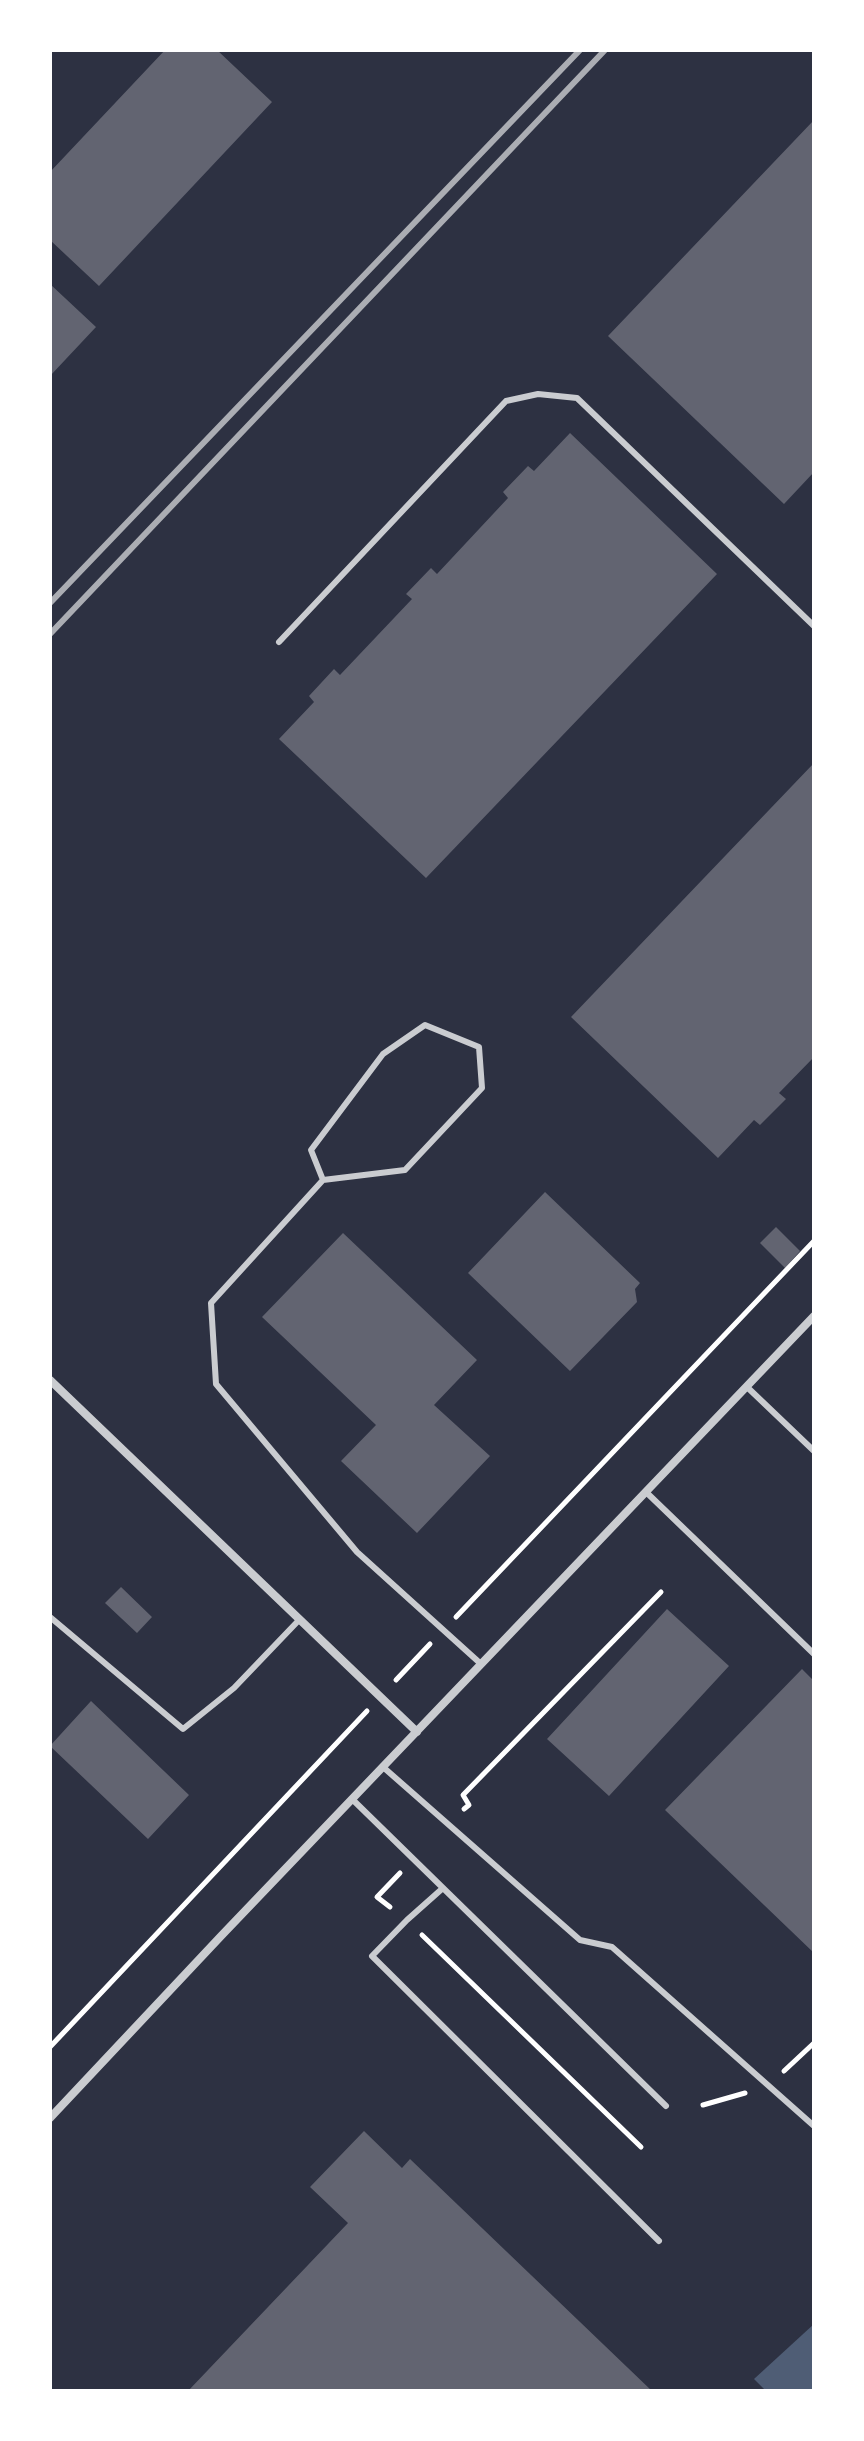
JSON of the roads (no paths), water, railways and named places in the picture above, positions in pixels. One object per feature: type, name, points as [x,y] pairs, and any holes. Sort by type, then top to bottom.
[{"type":"street","points":[[50,2118],[814,1316]]},
{"type":"street","points":[[50,1380],[417,1732]]},
{"type":"lane","points":[[279,642],[506,401],[538,394],[577,398],[814,626]]},
{"type":"lane","points":[[323,1180],[311,1150],[383,1054],[425,1025],[479,1047],[482,1088],[405,1170],[323,1180],[211,1303],[216,1384],[357,1552],[481,1664]]},
{"type":"lane","points":[[747,1387],[814,1451]]},
{"type":"lane","points":[[646,1492],[814,1654]]},
{"type":"lane","points":[[50,1617],[183,1729],[234,1688],[300,1619]]},
{"type":"lane","points":[[383,1767],[580,1940],[612,1947],[814,2126]]},
{"type":"lane","points":[[352,1799],[666,2106]]},
{"type":"lane","points":[[443,1888],[372,1956],[659,2241]]},
{"type":"water","points":[[814,2324],[814,2391],[766,2391],[754,2379]]},
{"type":"railway","points":[[50,603],[580,50]]},
{"type":"railway","points":[[50,634],[605,50]]}]
